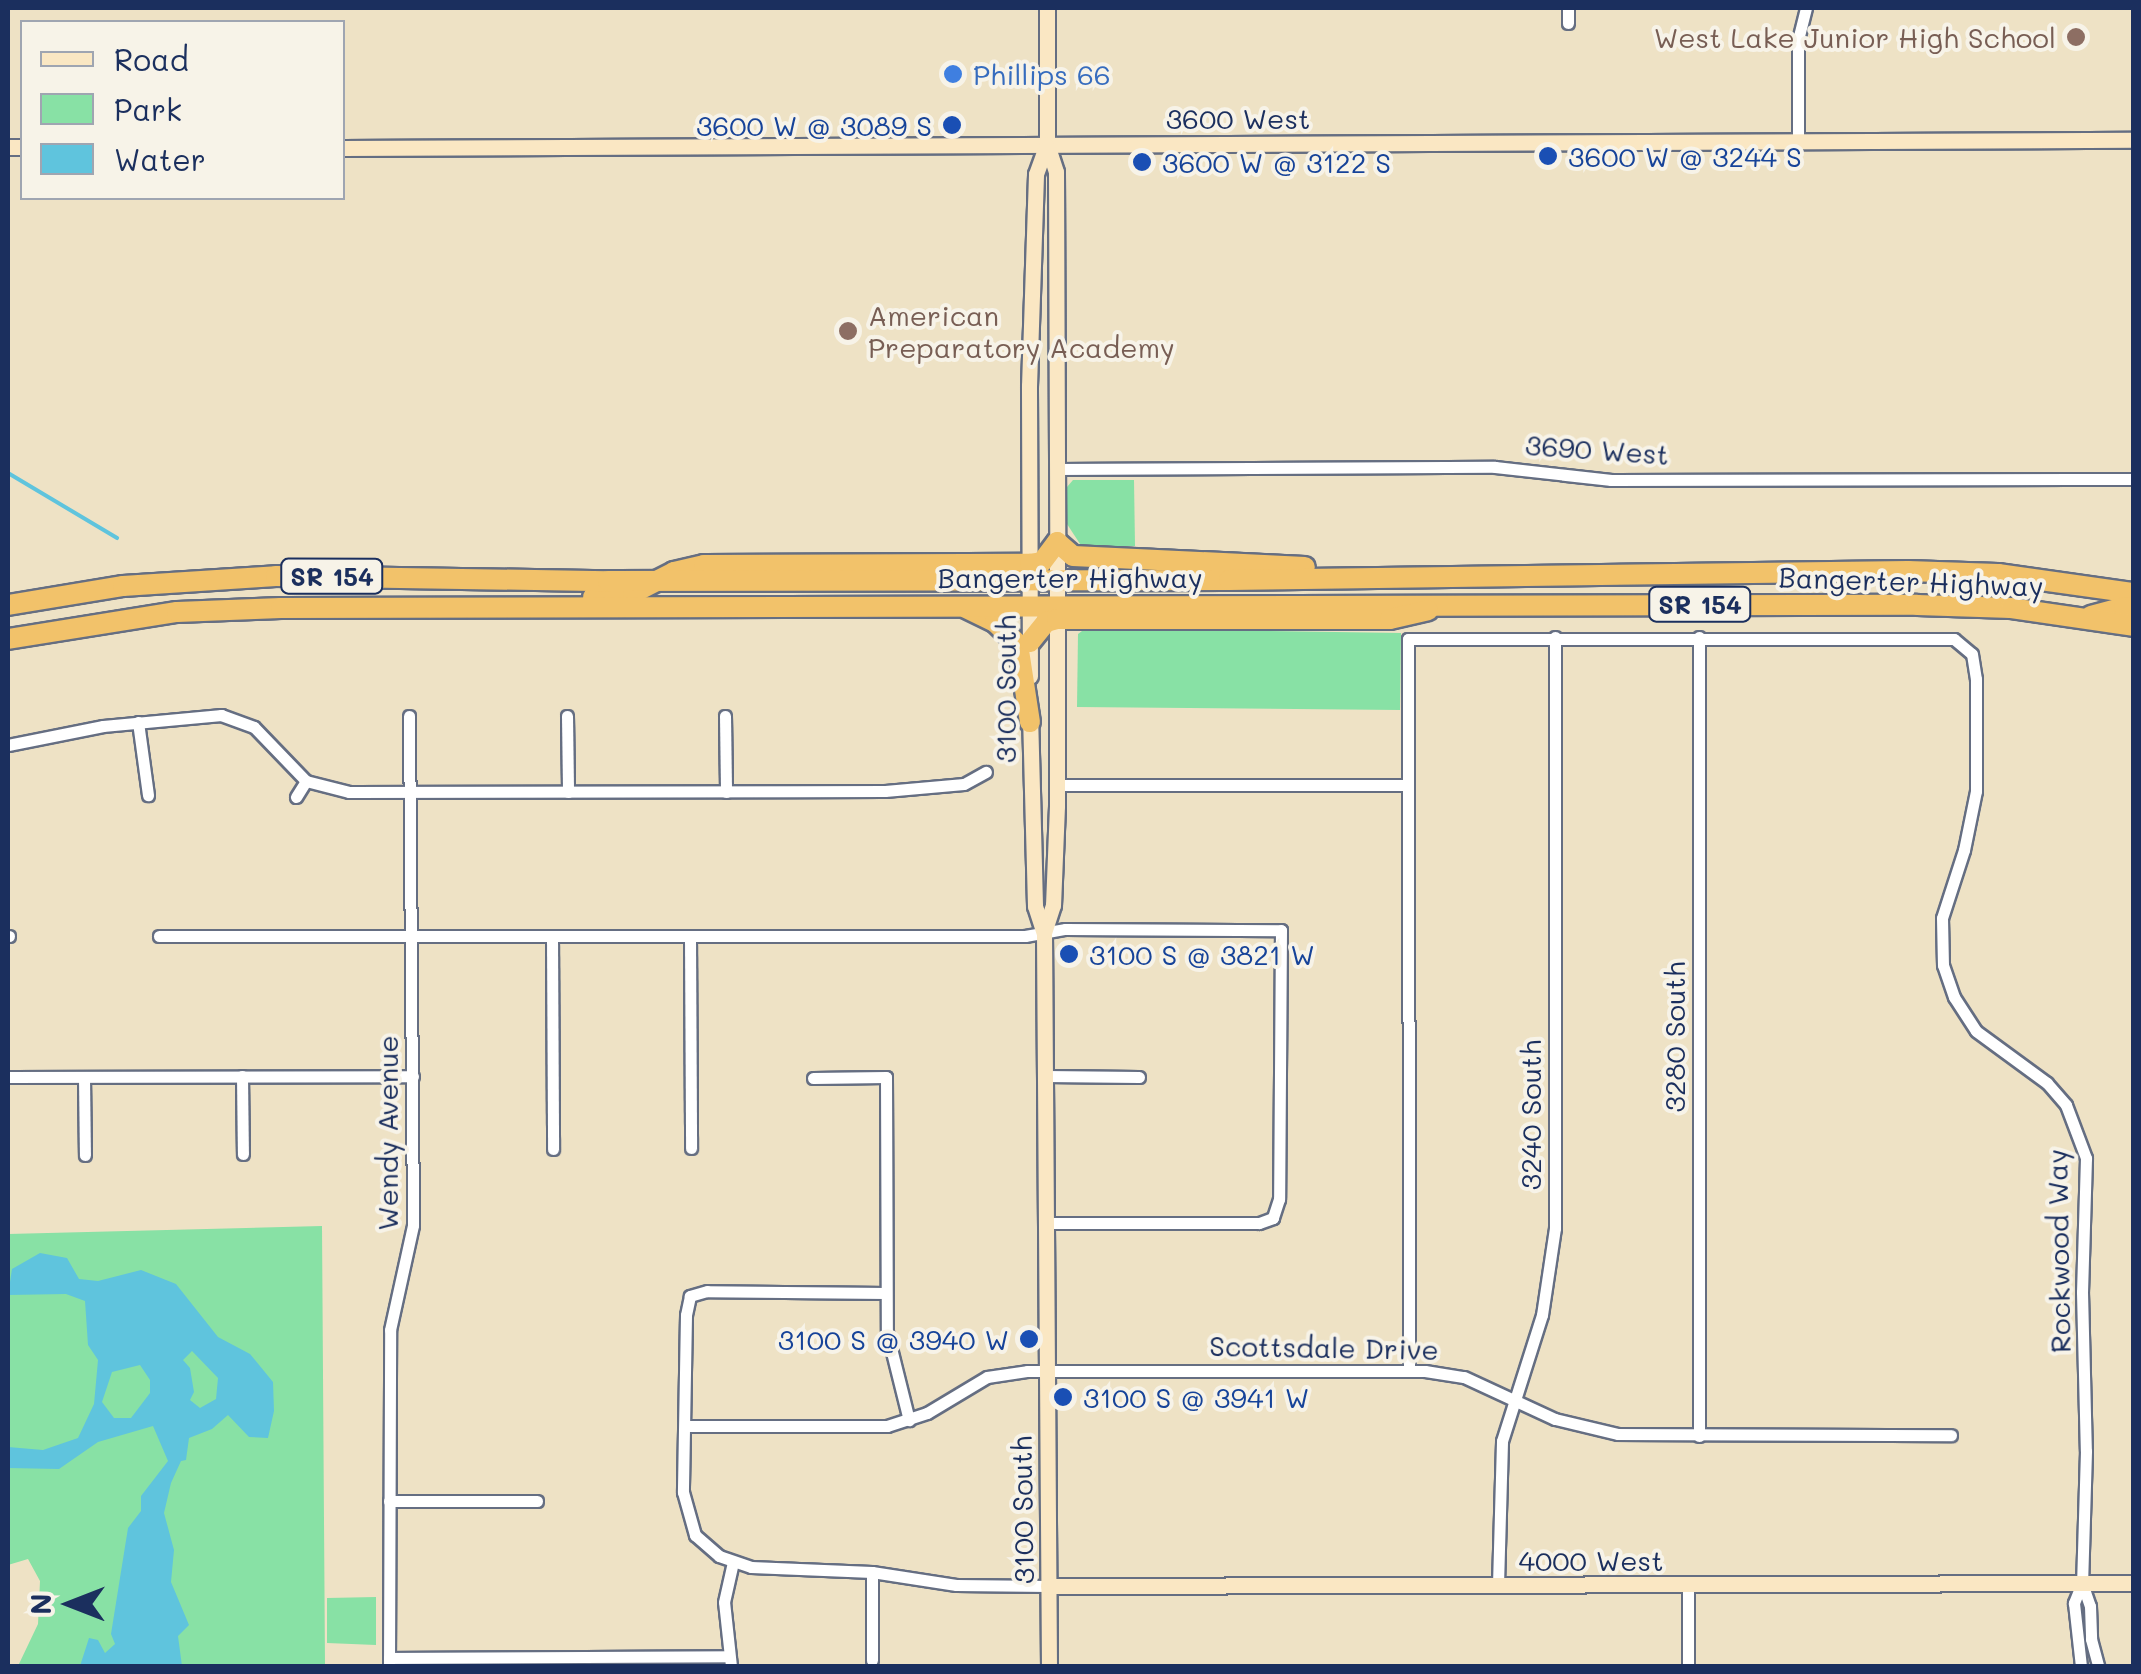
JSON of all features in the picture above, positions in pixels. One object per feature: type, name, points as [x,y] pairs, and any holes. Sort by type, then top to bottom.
[{"type":"highway","points":[[1030,572],[1058,542],[1073,556],[1303,566],[1325,578]]},
{"type":"highway","name":"Bangerter Highway","points":[[354,607],[378,595],[618,596],[704,565],[1030,572],[1057,580],[1984,573],[2131,595]]},
{"type":"highway","points":[[1442,603],[1474,589],[1641,587],[1666,574]]},
{"type":"highway","name":"SR 154","points":[[8,605],[124,586],[263,576],[658,581]]},
{"type":"highway","points":[[2084,618],[2124,607],[2131,595]]},
{"type":"highway","name":"Bangerter Highway","points":[[8,640],[177,612],[354,607],[570,610],[1030,604],[1057,612],[1442,603],[1958,605],[2134,626]]},
{"type":"highway","points":[[959,605],[996,622],[1018,644],[1030,722]]},
{"type":"highway","points":[[1030,642],[1057,612]]},
{"type":"street","name":"3100 South","points":[[1044,933],[1034,906],[1029,386],[1036,174],[1046,144],[1047,8]]},
{"type":"street","points":[[1568,8],[1568,23]]},
{"type":"street","points":[[1798,141],[1798,40],[1806,8]]},
{"type":"street","name":"3600 West","points":[[345,148],[2134,140]]},
{"type":"street","name":"3100 South","points":[[1046,144],[1056,172],[1058,542],[1054,905],[1044,933],[1048,1666]]},
{"type":"street","name":"3690 West","points":[[1057,469],[1494,467],[1611,480],[2134,479]]},
{"type":"street","name":"3240 South","points":[[1498,1585],[1499,1468],[1514,1399],[1542,1315],[1555,1228],[1555,637]]},
{"type":"street","points":[[1409,1371],[1408,639],[1699,637]]},
{"type":"street","name":"Rockwood Way","points":[[1699,637],[1954,639],[1972,654],[1976,679],[1974,810],[1945,903],[1941,949],[1948,981],[1967,1020],[1986,1042],[2057,1094],[2084,1145],[2086,1451],[2082,1583]]},
{"type":"street","name":"3280 South","points":[[1699,637],[1699,1436]]},
{"type":"street","points":[[8,744],[211,714],[238,720],[261,732],[306,781],[340,791],[933,788],[969,783],[986,772]]},
{"type":"street","name":"Wendy Avenue","points":[[389,1662],[389,1339],[412,1243],[409,716]]},
{"type":"street","points":[[567,716],[568,792]]},
{"type":"street","points":[[725,716],[726,792]]},
{"type":"street","points":[[138,722],[148,794]]},
{"type":"street","points":[[296,797],[306,781]]},
{"type":"street","points":[[1057,785],[1408,786]]},
{"type":"street","points":[[159,936],[552,937],[1044,933],[1065,929],[1281,930],[1279,1200],[1274,1218],[1258,1223],[1045,1223]]},
{"type":"street","points":[[690,936],[690,1148]]},
{"type":"street","points":[[552,937],[553,1150]]},
{"type":"street","points":[[84,1076],[84,1155]]},
{"type":"street","points":[[242,1076],[243,1154]]},
{"type":"street","points":[[8,1077],[412,1076]]},
{"type":"street","points":[[1044,1076],[1138,1076]]},
{"type":"street","points":[[686,1426],[865,1427],[908,1420],[887,1332],[886,1078],[813,1078]]},
{"type":"street","points":[[886,1293],[707,1291],[690,1296],[686,1315],[686,1515],[701,1543],[732,1562],[793,1571],[872,1572],[956,1585],[1048,1586]]},
{"type":"street","name":"Scottsdale Drive","points":[[908,1420],[987,1377],[1045,1370],[1409,1371],[1458,1376],[1556,1419],[1603,1432],[1699,1436],[1951,1435]]},
{"type":"street","points":[[389,1501],[537,1502]]},
{"type":"street","points":[[389,1662],[730,1661],[724,1602],[732,1562]]},
{"type":"street","points":[[872,1572],[872,1660]]},
{"type":"street","points":[[2081,1666],[2074,1603],[2082,1583]]},
{"type":"street","points":[[2082,1583],[2090,1606],[2090,1639],[2098,1666]]},
{"type":"street","name":"4000 West","points":[[1048,1586],[2134,1583]]},
{"type":"street","points":[[1688,1585],[1688,1666]]},
{"type":"green space","points":[[1073,480],[1134,480],[1135,546],[1082,547],[1067,524],[1067,487]]},
{"type":"green space","points":[[1086,628],[1401,633],[1400,710],[1077,707],[1078,634]]},
{"type":"green space","points":[[322,1226],[325,1666],[18,1666],[38,1624],[40,1581],[28,1559],[8,1565],[8,1234]]},
{"type":"green space","points":[[376,1597],[376,1645],[327,1643],[327,1598]]},
{"type":"water","points":[[40,1253],[67,1258],[79,1279],[98,1281],[141,1270],[176,1284],[218,1337],[250,1354],[273,1382],[274,1411],[268,1438],[249,1437],[228,1415],[212,1429],[189,1438],[186,1460],[181,1461],[171,1483],[164,1513],[174,1550],[171,1582],[189,1625],[178,1636],[182,1666],[80,1666],[89,1638],[98,1640],[105,1653],[115,1644],[111,1634],[128,1528],[141,1511],[141,1496],[168,1461],[153,1426],[98,1442],[59,1469],[8,1468],[8,1447],[43,1450],[78,1438],[94,1404],[98,1360],[88,1345],[85,1301],[66,1294],[8,1295],[12,1269]],"holes":[[[192,1351],[218,1378],[216,1399],[200,1408],[190,1400],[194,1392],[190,1368],[183,1360]],[[140,1365],[150,1380],[150,1393],[131,1418],[114,1418],[102,1402],[112,1372]]]},
{"type":"waterway","points":[[8,473],[117,538]]},
{"type":"place","name":"West Lake Junior High School","points":[[2076,37]]},
{"type":"place","name":"Phillips 66","points":[[953,74]]},
{"type":"place","name":"3600 W @ 3089 S","points":[[952,125]]},
{"type":"place","name":"3600 W @ 3244 S","points":[[1548,156]]},
{"type":"place","name":"3600 W @ 3122 S","points":[[1142,162]]},
{"type":"place","name":"American Preparatory Academy","points":[[848,331]]},
{"type":"place","name":"3100 S @ 3821 W","points":[[1069,954]]},
{"type":"place","name":"3100 S @ 3940 W","points":[[1029,1339]]},
{"type":"place","name":"3100 S @ 3941 W","points":[[1063,1397]]}]
